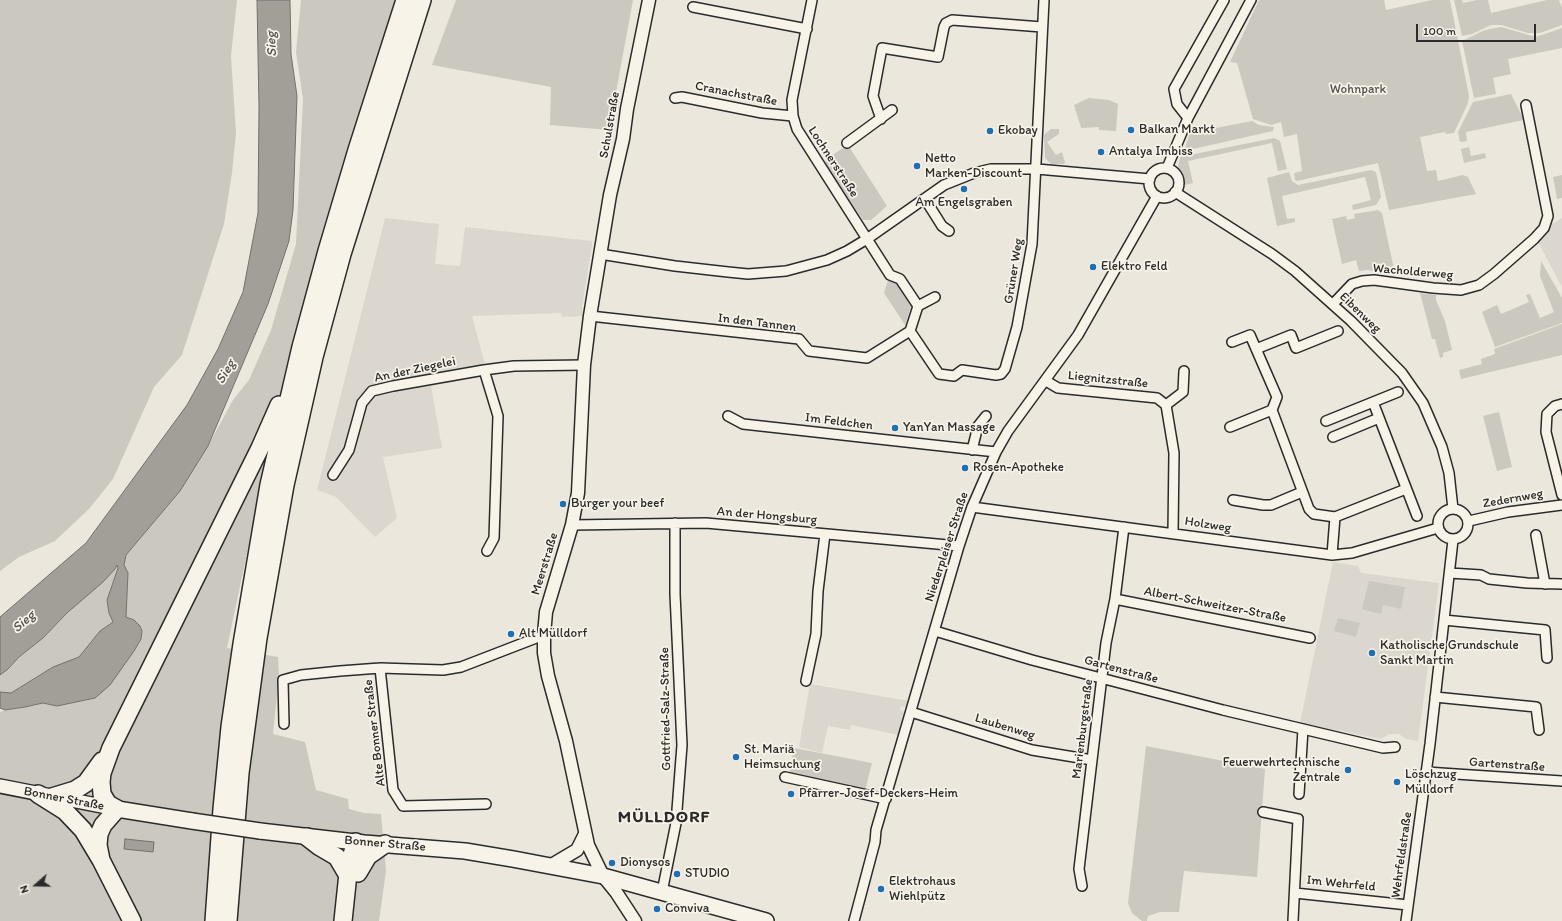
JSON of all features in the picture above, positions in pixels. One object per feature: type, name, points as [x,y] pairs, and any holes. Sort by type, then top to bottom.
[{"type":"highway","points":[[214,921],[222,809],[242,644],[269,485],[301,347],[357,150],[405,0]]},
{"type":"highway","points":[[228,921],[240,773],[258,638],[285,485],[314,357],[342,254],[422,0]]},
{"type":"highway","points":[[101,860],[98,845],[99,834],[103,826],[117,810],[108,804],[102,794],[102,773],[111,748],[260,448],[276,413],[301,347]]},
{"type":"highway","points":[[45,796],[75,790],[86,783],[111,748]]},
{"type":"highway","points":[[45,796],[65,811],[87,835],[132,921]]},
{"type":"highway","points":[[307,837],[337,857],[353,874]]},
{"type":"highway","points":[[344,921],[353,874],[356,842]]},
{"type":"highway","points":[[354,921],[353,874],[368,856],[385,844]]},
{"type":"highway","points":[[231,888],[232,921]]},
{"type":"main road","name":"Bonner Straße","points":[[3,786],[117,810],[260,831],[356,842],[466,851],[603,876],[766,921]]},
{"type":"street","name":"Schulstraße","points":[[600,254],[610,195],[623,139],[627,109],[649,0]]},
{"type":"street","name":"Lochnerstraße","points":[[812,0],[792,100],[793,116],[797,129],[806,146],[867,239]]},
{"type":"street","name":"Grüner Weg","points":[[910,331],[939,374],[954,376],[962,370],[996,375],[1001,374],[1005,369],[1022,307],[1032,244],[1037,168],[1044,0]]},
{"type":"street","points":[[1188,118],[1177,104],[1174,89],[1224,0]]},
{"type":"street","points":[[1167,168],[1188,118],[1251,0]]},
{"type":"street","points":[[693,7],[807,29]]},
{"type":"street","points":[[881,119],[873,96],[882,48],[938,57],[944,27],[946,23],[952,20],[1042,27]]},
{"type":"street","name":"Cranachstraße","points":[[675,98],[682,97],[762,113],[793,116]]},
{"type":"street","name":"Wacholderweg","points":[[1333,304],[1352,284],[1362,281],[1374,280],[1461,290],[1479,285],[1534,239],[1544,228],[1548,216],[1526,104]]},
{"type":"street","points":[[847,143],[892,110]]},
{"type":"street","points":[[600,254],[682,267],[728,272],[766,273],[786,271],[827,260],[867,239],[944,185],[974,173],[991,169],[1037,168],[1150,179]]},
{"type":"street","points":[[1167,168],[1172,170],[1178,178],[1179,183],[1176,192],[1165,197],[1157,196],[1150,189],[1150,179],[1158,169],[1167,168]]},
{"type":"street","name":"Eibenweg","points":[[1176,192],[1272,254],[1316,288],[1402,373],[1422,403],[1442,447],[1449,473],[1453,509]]},
{"type":"street","name":"Niederpleiser Straße","points":[[854,921],[875,842],[876,830],[959,546],[972,507],[996,452],[1008,431],[1046,381],[1078,335],[1157,196]]},
{"type":"street","points":[[925,199],[942,226],[949,230]]},
{"type":"street","points":[[867,239],[890,275],[900,279],[918,306]]},
{"type":"street","name":"Meerstraße","points":[[600,254],[584,365],[579,480],[572,525],[547,606],[544,653],[566,741],[585,834],[594,860],[603,876],[616,892],[635,921]]},
{"type":"street","points":[[910,331],[918,306],[935,297]]},
{"type":"street","name":"In den Tannen","points":[[590,316],[799,339],[809,351],[866,358],[910,331]]},
{"type":"street","points":[[1256,349],[1291,335],[1296,348],[1338,331]]},
{"type":"street","points":[[1232,342],[1250,335],[1277,397],[1272,410],[1285,441],[1285,448],[1311,512],[1335,517],[1406,489]]},
{"type":"street","name":"An der Ziegelei","points":[[333,475],[349,450],[362,403],[372,391],[392,386],[514,366],[584,365]]},
{"type":"street","points":[[484,370],[498,416],[494,538],[487,551]]},
{"type":"street","points":[[1173,533],[1174,452],[1166,405],[1183,392],[1184,371]]},
{"type":"street","name":"Liegnitzstraße","points":[[1046,381],[1058,388],[1157,398],[1166,405]]},
{"type":"street","points":[[1326,421],[1398,392]]},
{"type":"street","points":[[1373,402],[1417,516]]},
{"type":"street","name":"Zedernweg","points":[[1562,404],[1554,406],[1547,414],[1546,432],[1562,495]]},
{"type":"street","points":[[1230,427],[1272,410]]},
{"type":"street","name":"Im Feldchen","points":[[728,416],[742,424],[996,452]]},
{"type":"street","points":[[972,450],[978,426],[986,416]]},
{"type":"street","points":[[1333,437],[1379,418]]},
{"type":"street","points":[[1233,500],[1271,505],[1302,492]]},
{"type":"street","name":"Zedernweg","points":[[1469,521],[1508,512],[1562,505]]},
{"type":"street","name":"Holzweg","points":[[972,507],[1332,554],[1352,553],[1438,528]]},
{"type":"street","points":[[1453,509],[1463,512],[1469,521],[1466,533],[1458,539],[1453,540],[1443,536],[1438,528],[1441,515],[1444,512],[1453,509]]},
{"type":"street","points":[[1332,554],[1335,517]]},
{"type":"street","name":"An der Hongsburg","points":[[572,525],[675,523],[748,526],[959,546]]},
{"type":"street","name":"Gottfried-Salz-Straße","points":[[662,892],[676,823],[682,746],[675,594],[675,523]]},
{"type":"street","name":"Marienburgstraße","points":[[1082,886],[1079,869],[1106,643],[1115,599],[1124,527]]},
{"type":"street","points":[[806,681],[816,634],[818,591],[825,534]]},
{"type":"street","points":[[1536,535],[1545,584]]},
{"type":"street","name":"Wehrfeldstraße","points":[[1406,921],[1436,697],[1453,540]]},
{"type":"street","points":[[1450,573],[1481,575],[1489,579],[1562,584]]},
{"type":"street","name":"Albert-Schweitzer-Straße","points":[[1115,599],[1310,638]]},
{"type":"street","points":[[1444,620],[1545,630],[1547,658]]},
{"type":"street","name":"Gartenstraße","points":[[935,631],[1102,679],[1383,748],[1395,747]]},
{"type":"street","name":"Alte Bonner Straße","points":[[284,724],[283,680],[301,675],[340,670],[380,668],[443,670],[461,667],[544,635]]},
{"type":"street","name":"Alte Bonner Straße","points":[[380,668],[393,790],[403,806],[486,804]]},
{"type":"street","points":[[1436,697],[1536,707],[1540,730]]},
{"type":"street","name":"Laubenweg","points":[[911,712],[1032,750],[1092,760]]},
{"type":"street","points":[[1299,794],[1303,729]]},
{"type":"street","name":"Gartenstraße","points":[[1426,772],[1562,781]]},
{"type":"street","points":[[785,777],[886,799]]},
{"type":"street","name":"Im Wehrfeld","points":[[1263,812],[1298,819],[1293,921]]},
{"type":"street","points":[[550,866],[577,850],[585,834]]},
{"type":"street","name":"Im Wehrfeld","points":[[1295,893],[1408,904]]},
{"type":"shaded area","points":[[385,218],[439,224],[435,264],[460,266],[465,227],[592,241],[592,245],[582,307],[583,316],[562,317],[561,313],[472,316],[488,376],[431,386],[442,448],[383,457],[397,518],[375,537],[336,497],[317,490]]},
{"type":"shaded area","points":[[1562,218],[1562,287],[1538,242],[1552,224]]},
{"type":"shaded area","name":"Katholische Grundschule Sankt Martin","points":[[1333,562],[1358,566],[1361,573],[1439,583],[1418,741],[1406,739],[1399,734],[1389,734],[1381,739],[1300,723]]},
{"type":"shaded area","points":[[810,684],[909,701],[907,707],[901,706],[900,710],[905,712],[899,735],[851,725],[850,730],[828,726],[822,753],[799,747]]},
{"type":"green space","points":[[0,0],[237,0],[231,56],[236,133],[232,173],[224,224],[182,355],[154,387],[113,479],[89,509],[55,541],[19,557],[0,571]]},
{"type":"green space","points":[[301,0],[397,0],[325,223],[287,363],[227,648],[278,657],[279,676],[273,734],[305,742],[316,790],[348,799],[349,809],[364,813],[381,814],[386,871],[379,921],[0,921],[0,712],[43,703],[57,706],[95,698],[134,651],[141,639],[142,631],[140,626],[134,620],[126,617],[128,573],[124,565],[126,555],[180,491],[208,446],[233,400],[249,380],[271,330],[296,244],[303,99],[296,52]]},
{"type":"green space","points":[[456,0],[633,0],[609,130],[550,125],[551,87],[432,65]]},
{"type":"green space","name":"Wohnpark","points":[[1259,0],[1384,0],[1386,10],[1432,0],[1450,0],[1469,96],[1468,103],[1454,133],[1446,134],[1445,132],[1420,137],[1427,171],[1436,170],[1438,181],[1463,175],[1468,177],[1476,194],[1389,210],[1378,163],[1297,181],[1295,180],[1294,173],[1302,171],[1297,134],[1284,137],[1281,122],[1271,125],[1253,119],[1237,63],[1230,62]]},
{"type":"green space","points":[[1454,0],[1462,0],[1463,3],[1477,0],[1488,0],[1491,13],[1547,0],[1559,0],[1562,8],[1562,25],[1540,33],[1528,33],[1501,25],[1491,25],[1472,34],[1462,36]]},
{"type":"green space","points":[[1501,27],[1536,37],[1562,28],[1562,48],[1508,59],[1511,74],[1493,78],[1496,94],[1474,98],[1462,41],[1485,30]]},
{"type":"green space","points":[[1511,94],[1524,120],[1466,132],[1467,141],[1460,142],[1458,132],[1473,102]]},
{"type":"green space","points":[[1089,98],[1109,100],[1118,104],[1116,131],[1099,130],[1099,127],[1081,128],[1074,105]]},
{"type":"green space","points":[[1252,121],[1259,125],[1274,127],[1273,131],[1184,151],[1190,133]]},
{"type":"green space","points":[[1051,129],[1059,129],[1059,134],[1047,142],[1056,155],[1062,152],[1065,162],[1064,164],[1051,164],[1045,158],[1044,135]]},
{"type":"green space","points":[[1274,138],[1280,141],[1287,169],[1278,171],[1272,143],[1188,161],[1193,183],[1185,185],[1178,167],[1180,157]]},
{"type":"green space","points":[[848,145],[887,206],[871,220],[863,220],[825,165],[826,159]]},
{"type":"green space","points":[[1469,147],[1471,156],[1485,153],[1486,158],[1464,163],[1461,149]]},
{"type":"green space","points":[[1371,170],[1376,172],[1381,197],[1376,205],[1353,210],[1352,205],[1371,200],[1365,177],[1282,196],[1287,219],[1295,218],[1295,222],[1277,226],[1267,178],[1289,172],[1292,181],[1298,185]]},
{"type":"green space","points":[[1562,175],[1562,198],[1557,199],[1553,177]]},
{"type":"green space","points":[[1378,210],[1382,213],[1395,274],[1367,270],[1359,271],[1356,260],[1342,264],[1332,219],[1346,216],[1347,220],[1355,218],[1354,214]]},
{"type":"green space","points":[[1541,261],[1562,298],[1562,323],[1495,347],[1482,312],[1497,305],[1501,314],[1529,302],[1526,295],[1530,294],[1540,318],[1554,312],[1540,276]]},
{"type":"green space","points":[[888,280],[898,283],[912,303],[905,325],[884,293]]},
{"type":"green space","points":[[1420,293],[1436,295],[1436,300],[1445,321],[1452,350],[1443,353],[1443,357],[1440,358],[1435,339],[1432,339]]},
{"type":"green space","points":[[1562,324],[1562,355],[1461,379],[1459,370],[1482,364],[1481,359],[1495,354],[1494,349]]},
{"type":"green space","points":[[1499,412],[1512,467],[1497,471],[1483,416]]},
{"type":"green space","points":[[115,565],[117,565],[118,568],[107,600],[109,613],[113,622],[100,631],[80,657],[53,667],[11,693],[0,692],[0,675],[19,657],[43,638]]},
{"type":"green space","points":[[1369,581],[1405,587],[1401,609],[1383,605],[1381,614],[1362,609]]},
{"type":"green space","points":[[1338,618],[1360,623],[1356,637],[1334,631]]},
{"type":"green space","points":[[1146,746],[1265,769],[1257,877],[1184,871],[1179,912],[1160,912],[1148,916],[1147,921],[1142,921],[1132,913],[1128,903]]},
{"type":"green space","points":[[794,748],[872,763],[865,791],[789,775]]},
{"type":"water","name":"Sieg","points":[[257,0],[290,0],[291,54],[297,96],[293,210],[289,241],[268,304],[208,446],[180,491],[126,555],[124,565],[128,573],[126,617],[134,620],[140,626],[142,631],[141,639],[134,651],[110,685],[95,698],[57,706],[43,703],[5,710],[0,708],[0,692],[11,693],[53,667],[79,657],[100,631],[113,622],[109,613],[107,600],[118,568],[117,565],[103,582],[67,613],[43,638],[19,657],[0,675],[0,617],[86,543],[187,405],[218,349],[243,292],[258,213],[259,107]]},
{"type":"water","points":[[125,839],[154,842],[153,852],[124,849]]},
{"type":"place","name":"Balkan Markt","points":[[1131,130]]},
{"type":"place","name":"Ekobay","points":[[990,131]]},
{"type":"place","name":"Antalya Imbiss","points":[[1101,152]]},
{"type":"place","name":"Netto Marken-Discount","points":[[917,166]]},
{"type":"place","name":"Am Engelsgraben","points":[[964,189]]},
{"type":"place","name":"Elektro Feld","points":[[1093,267]]},
{"type":"place","name":"YanYan Massage","points":[[895,428]]},
{"type":"place","name":"Rosen-Apotheke","points":[[965,468]]},
{"type":"place","name":"Burger your beef","points":[[563,504]]},
{"type":"place","name":"Alt Mülldorf","points":[[511,634]]},
{"type":"place","name":"Katholische Grundschule Sankt Martin","points":[[1372,653]]},
{"type":"place","name":"St. Mariä Heimsuchung","points":[[736,757]]},
{"type":"place","name":"Feuerwehrtechnische Zentrale","points":[[1348,770]]},
{"type":"place","name":"Löschzug Mülldorf","points":[[1397,782]]},
{"type":"place","name":"Pfarrer-Josef-Deckers-Heim","points":[[791,794]]},
{"type":"place","name":"Dionysos","points":[[612,863]]},
{"type":"place","name":"STUDIO","points":[[677,874]]},
{"type":"place","name":"Elektrohaus Wiehlpütz","points":[[881,889]]},
{"type":"place","name":"Conviva","points":[[657,909]]},
{"type":"district","name":"MÜLLDORF","points":[[664,818]]}]
